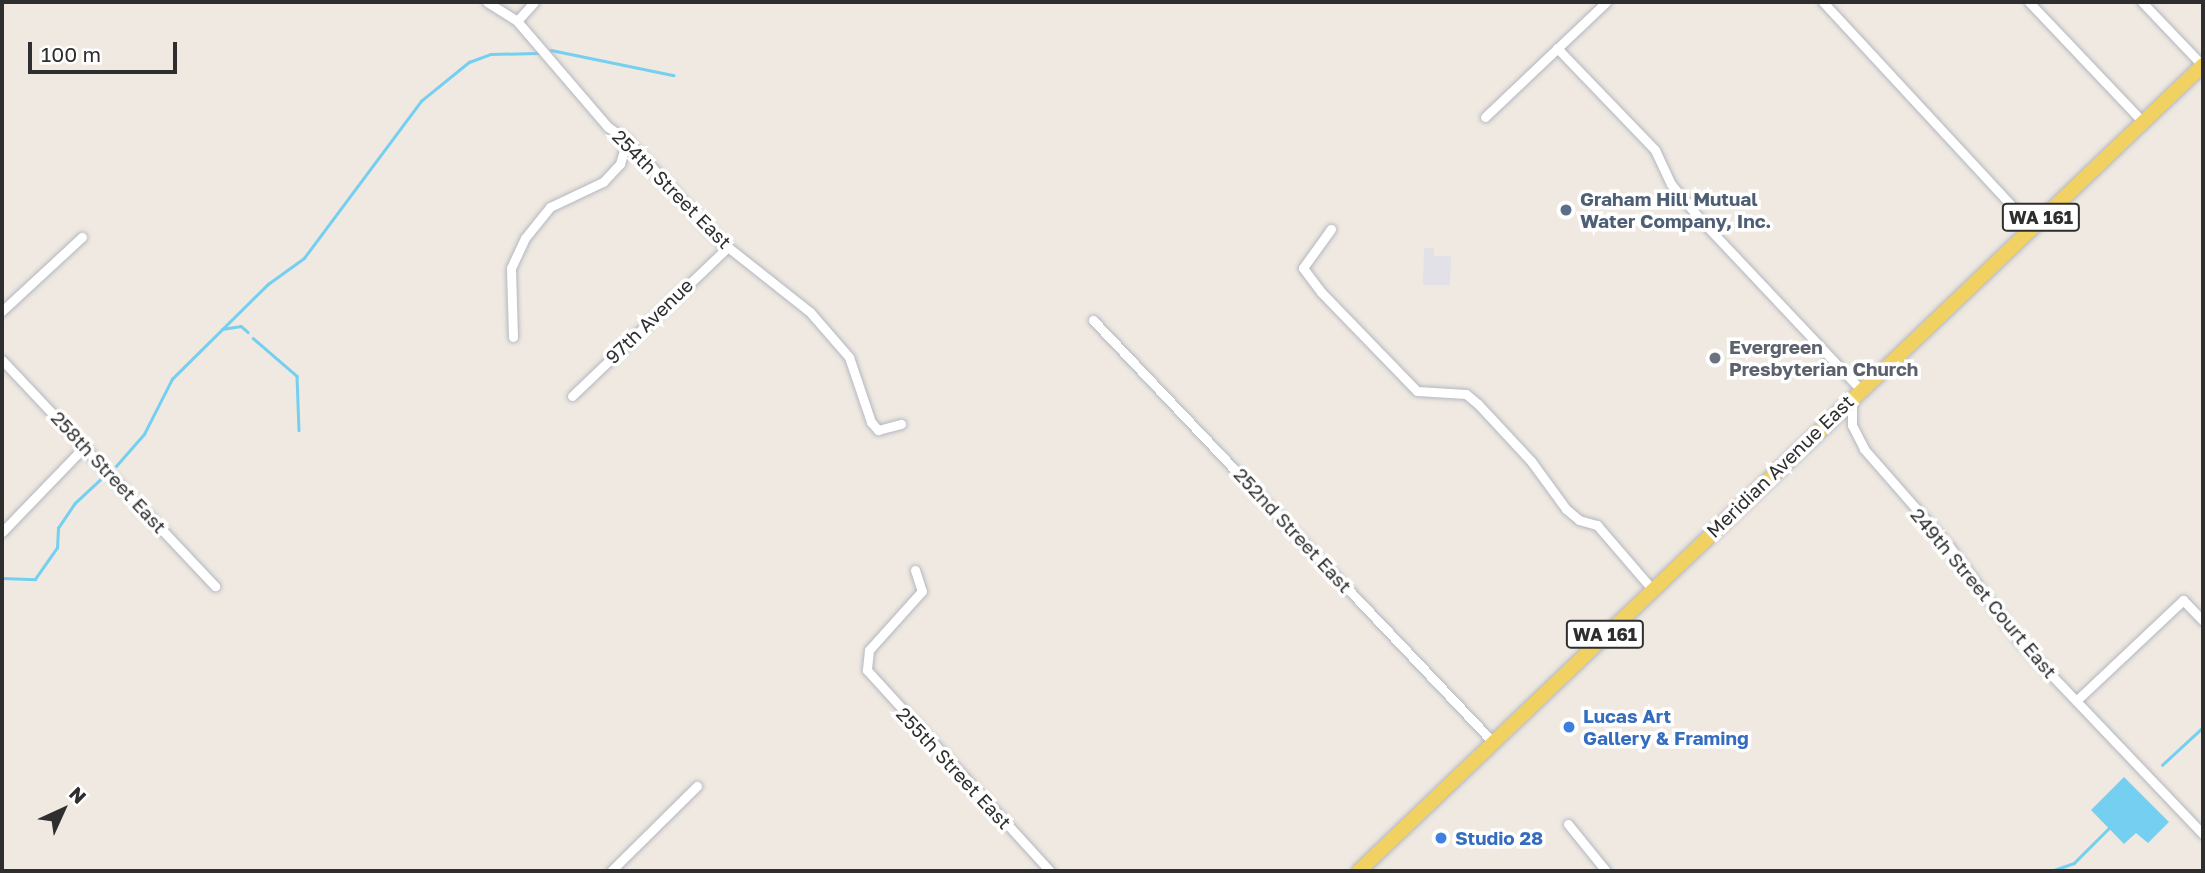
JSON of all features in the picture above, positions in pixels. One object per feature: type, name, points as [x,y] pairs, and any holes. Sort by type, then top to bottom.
[{"type":"main road","name":"Meridian Avenue East","points":[[1359,871],[1856,393],[2203,65]]},
{"type":"street","name":"254th Street East","points":[[487,2],[517,21],[608,127],[627,139],[728,247],[803,304],[844,349],[871,422],[878,430],[901,424]]},
{"type":"street","points":[[517,21],[534,2]]},
{"type":"street","points":[[1485,117],[1605,2]]},
{"type":"street","points":[[1823,2],[2031,227]]},
{"type":"street","points":[[2029,2],[2142,121]]},
{"type":"street","points":[[2142,2],[2203,65]]},
{"type":"street","points":[[1557,48],[1655,150],[1680,197],[1856,393]]},
{"type":"street","points":[[513,337],[511,268],[525,238],[550,207],[603,183],[620,164],[627,139]]},
{"type":"street","points":[[1331,229],[1303,268],[1321,292],[1417,391],[1466,394],[1478,404],[1531,461],[1566,509],[1579,520],[1597,525],[1652,589]]},
{"type":"street","points":[[2,311],[82,237]]},
{"type":"street","name":"97th Avenue","points":[[572,396],[728,247]]},
{"type":"street","name":"252nd Street East","points":[[1093,320],[1492,741]]},
{"type":"street","name":"258th Street East","points":[[2,360],[215,586]]},
{"type":"street","name":"249th Street Court East","points":[[1856,393],[1853,425],[1872,459],[1949,546],[2020,642],[2203,834]]},
{"type":"street","points":[[2,532],[85,446]]},
{"type":"street","name":"255th Street East","points":[[915,570],[922,586],[919,597],[865,661],[879,688],[1049,871]]},
{"type":"street","points":[[2077,701],[2183,600],[2203,621]]},
{"type":"street","points":[[611,871],[697,786]]},
{"type":"street","points":[[1568,824],[1591,847],[1605,871]]},
{"type":"shaded area","points":[[1424,248],[1434,248],[1434,256],[1451,256],[1450,285],[1423,285]]},
{"type":"water","points":[[2124,777],[2169,822],[2148,843],[2136,833],[2124,844],[2091,810]]},
{"type":"waterway","points":[[551,50],[673,75]]},
{"type":"waterway","points":[[116,466],[144,434],[172,379],[268,284],[304,258],[421,101],[469,62],[491,54],[538,53]]},
{"type":"waterway","points":[[222,329],[241,326],[248,332]]},
{"type":"waterway","points":[[253,338],[297,376],[299,430]]},
{"type":"waterway","points":[[2,578],[35,579],[57,548],[58,528],[75,503],[103,477]]},
{"type":"waterway","points":[[2162,765],[2203,727]]},
{"type":"waterway","points":[[2051,871],[2074,863],[2110,827]]},
{"type":"place","name":"Graham Hill Mutual Water Company, Inc.","points":[[1566,210]]},
{"type":"place","name":"Evergreen Presbyterian Church","points":[[1715,358]]},
{"type":"place","name":"Lucas Art Gallery & Framing","points":[[1569,727]]},
{"type":"place","name":"Studio 28","points":[[1441,838]]}]
